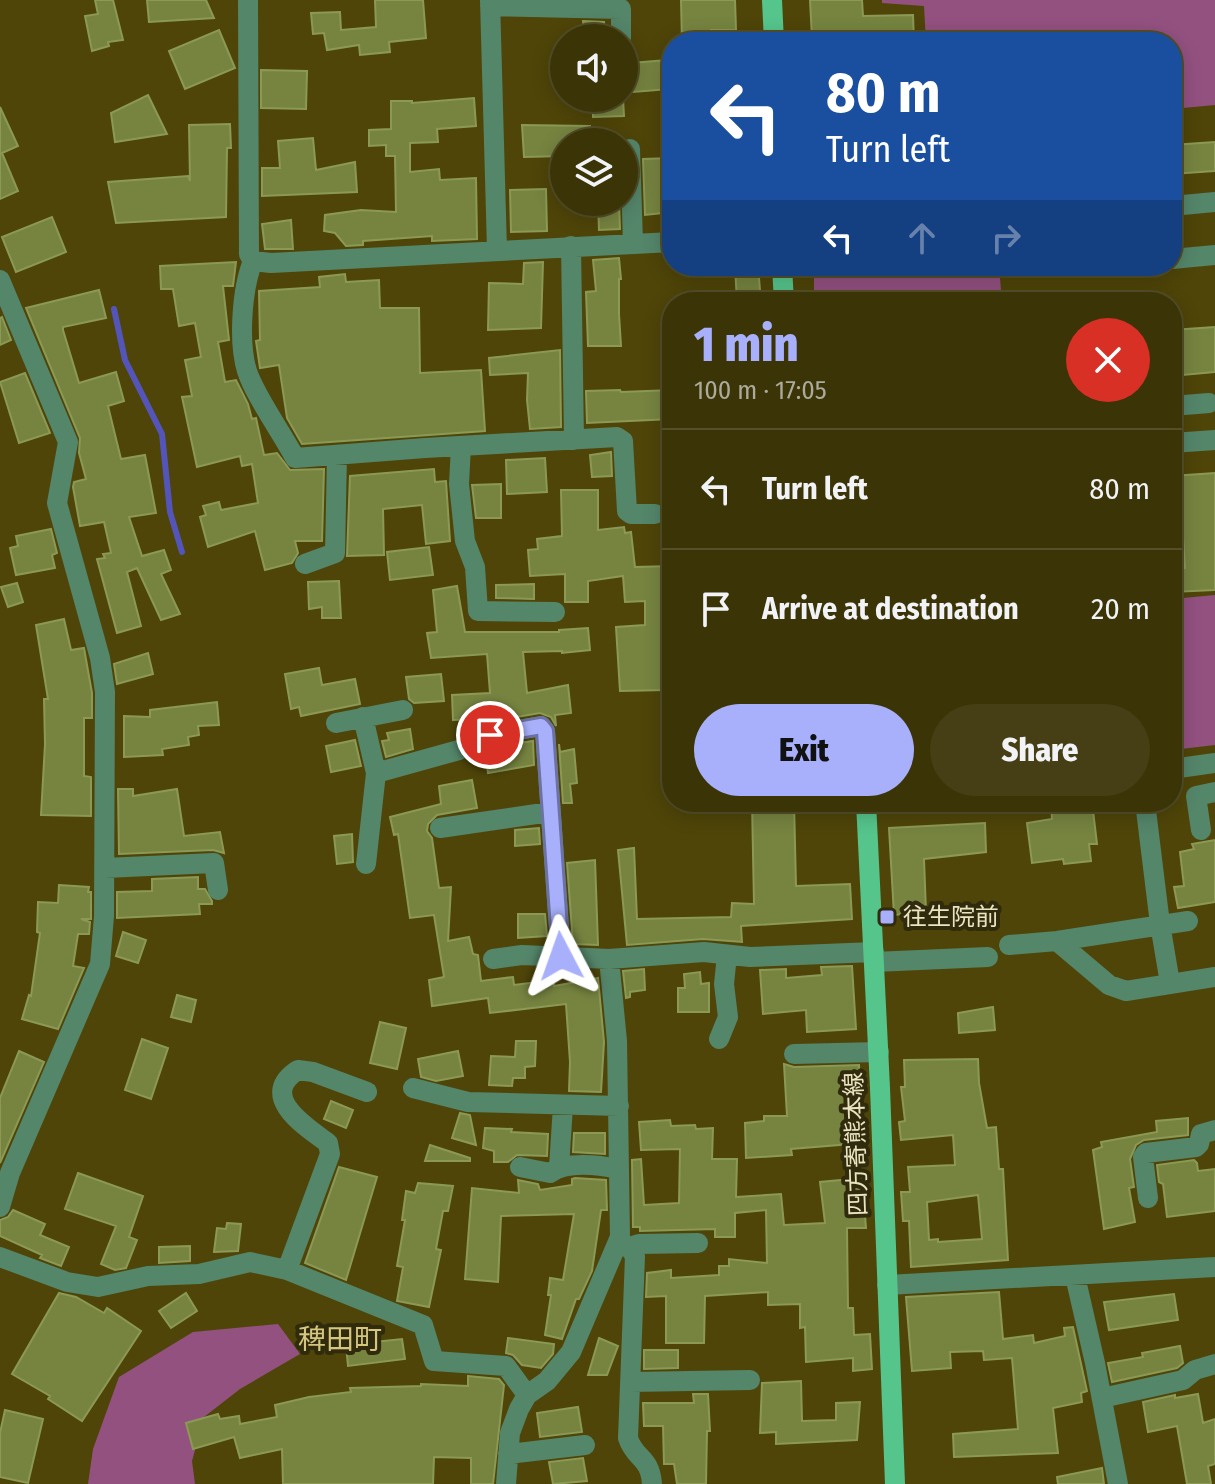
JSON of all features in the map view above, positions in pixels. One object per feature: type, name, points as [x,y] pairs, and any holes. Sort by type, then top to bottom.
[{"type":"main road","points":[[772,0],[774,32]]},
{"type":"main road","name":"四方寄熊本線","points":[[867,812],[895,1484]]},
{"type":"street","points":[[248,0],[249,254],[253,261]]},
{"type":"street","points":[[497,250],[490,3],[621,9],[621,24]]},
{"type":"street","points":[[1182,205],[1215,202]]},
{"type":"street","points":[[632,216],[633,243]]},
{"type":"street","points":[[253,261],[271,263],[662,242]]},
{"type":"street","points":[[571,246],[574,440]]},
{"type":"street","points":[[1182,258],[1215,255]]},
{"type":"street","points":[[253,261],[246,279],[243,343],[247,372],[295,458],[617,437],[623,441],[627,511],[631,514],[655,514]]},
{"type":"street","points":[[0,280],[68,442],[57,503],[100,658],[105,692],[105,868],[100,964],[10,1173],[0,1207]]},
{"type":"street","points":[[1182,405],[1209,403]]},
{"type":"street","points":[[1182,442],[1215,440]]},
{"type":"street","points":[[461,446],[459,484],[465,541],[475,567],[478,611],[555,612]]},
{"type":"street","points":[[305,564],[335,553],[337,455]]},
{"type":"street","points":[[336,723],[403,710]]},
{"type":"street","points":[[363,717],[376,773],[366,864]]},
{"type":"street","points":[[376,773],[459,750],[490,735],[541,726],[545,731],[561,956]]},
{"type":"street","points":[[1182,768],[1215,763]]},
{"type":"street","points":[[1201,830],[1196,796],[1215,792]]},
{"type":"street","points":[[440,828],[550,812]]},
{"type":"street","points":[[1146,812],[1170,983]]},
{"type":"street","points":[[105,868],[214,863],[218,890]]},
{"type":"street","points":[[1009,945],[1057,941],[1188,921]]},
{"type":"street","points":[[1057,941],[1109,985],[1126,991],[1215,977]]},
{"type":"street","points":[[493,959],[522,955],[609,959],[704,952],[750,957],[988,957]]},
{"type":"street","points":[[719,1039],[728,1017],[724,984],[727,955]]},
{"type":"street","points":[[506,1484],[510,1433],[527,1395],[547,1381],[571,1352],[624,1246],[617,1041],[609,959]]},
{"type":"street","points":[[794,1054],[879,1052]]},
{"type":"street","points":[[287,1270],[330,1154],[328,1143],[290,1114],[282,1091],[284,1083],[298,1070],[313,1072],[367,1092]]},
{"type":"street","points":[[413,1088],[468,1102],[619,1106]]},
{"type":"street","points":[[559,1167],[563,1106]]},
{"type":"street","points":[[1148,1198],[1143,1157],[1146,1153],[1196,1147],[1201,1134],[1215,1130]]},
{"type":"street","points":[[520,1167],[550,1173],[559,1167],[605,1166],[619,1169]]},
{"type":"street","points":[[624,1246],[698,1243]]},
{"type":"street","points":[[624,1246],[635,1256],[628,1438],[631,1447],[648,1463],[652,1484]]},
{"type":"street","points":[[0,1257],[67,1282],[98,1287],[148,1276],[199,1274],[250,1262],[287,1270],[423,1325],[434,1361],[506,1366],[527,1395]]},
{"type":"street","points":[[887,1285],[1215,1267]]},
{"type":"street","points":[[1075,1276],[1118,1484]]},
{"type":"street","points":[[1102,1398],[1183,1380],[1195,1370],[1215,1364]]},
{"type":"street","points":[[630,1382],[750,1380]]},
{"type":"street","points":[[508,1454],[585,1445]]},
{"type":"shaded area","points":[[882,0],[1215,0],[1215,105],[1182,108],[1182,32],[925,32],[924,6],[882,3]]},
{"type":"shaded area","points":[[814,276],[1000,276],[1001,292],[814,292]]},
{"type":"shaded area","points":[[1215,595],[1215,745],[1182,749],[1182,598]]},
{"type":"shaded area","points":[[278,1324],[300,1354],[240,1389],[204,1417],[192,1461],[195,1484],[88,1484],[93,1449],[119,1377],[193,1332]]},
{"type":"building","points":[[95,0],[113,0],[123,40],[108,42],[109,46],[92,51],[85,16],[98,14]]},
{"type":"building","points":[[147,0],[206,0],[214,18],[149,22]]},
{"type":"building","points":[[375,0],[423,0],[426,38],[389,42],[390,52],[360,55],[359,45],[327,50],[324,33],[313,34],[311,13],[340,12],[341,30],[376,27]]},
{"type":"building","points":[[681,0],[735,0],[736,30],[682,32]]},
{"type":"building","points":[[810,0],[862,0],[863,16],[913,15],[914,32],[812,32]]},
{"type":"building","points":[[583,21],[604,24],[583,24]]},
{"type":"building","points":[[219,30],[235,68],[185,89],[169,51]]},
{"type":"building","points":[[662,60],[662,90],[638,92],[638,62]]},
{"type":"building","points":[[261,70],[307,71],[306,109],[261,108]]},
{"type":"building","points":[[148,95],[167,134],[115,142],[111,113]]},
{"type":"building","points":[[474,98],[476,126],[437,129],[438,142],[410,143],[410,172],[439,169],[440,180],[476,178],[477,239],[432,241],[432,236],[363,241],[363,245],[346,246],[335,233],[324,231],[325,215],[361,210],[396,212],[395,156],[386,156],[386,145],[369,146],[369,130],[391,129],[391,101],[412,103]]},
{"type":"building","points":[[0,107],[18,146],[2,153],[18,191],[0,199]]},
{"type":"building","points":[[593,112],[624,112],[624,116],[593,117]]},
{"type":"building","points":[[230,124],[226,217],[116,223],[108,182],[188,176],[190,181],[189,125]]},
{"type":"building","points":[[522,125],[590,126],[550,128],[550,156],[524,157]]},
{"type":"building","points":[[313,138],[316,170],[355,162],[357,192],[262,196],[262,168],[280,168],[278,141]]},
{"type":"building","points":[[1215,142],[1215,171],[1182,173],[1182,144]]},
{"type":"building","points":[[662,158],[662,213],[645,215],[643,159]]},
{"type":"building","points":[[546,189],[547,231],[511,232],[510,190]]},
{"type":"building","points":[[598,216],[620,216],[620,229],[599,230]]},
{"type":"building","points":[[52,217],[66,252],[16,272],[2,237]]},
{"type":"building","points":[[291,220],[293,249],[265,249],[262,224]]},
{"type":"building","points":[[619,258],[621,346],[588,346],[586,292],[596,291],[593,260]]},
{"type":"building","points":[[236,262],[233,286],[223,286],[229,340],[218,342],[225,382],[236,380],[252,419],[256,418],[264,455],[277,453],[290,470],[324,469],[322,541],[295,541],[298,553],[292,563],[265,570],[255,531],[208,547],[200,517],[206,515],[203,506],[219,502],[221,510],[258,503],[252,464],[242,466],[240,456],[197,467],[182,397],[192,396],[185,360],[201,357],[195,323],[179,326],[173,289],[161,289],[160,266]]},
{"type":"building","points":[[543,262],[541,328],[488,330],[489,283],[523,284],[524,263]]},
{"type":"building","points":[[345,274],[346,282],[379,280],[380,308],[419,308],[420,373],[481,370],[485,431],[302,444],[287,418],[279,365],[260,368],[256,341],[260,340],[259,291],[320,287],[319,277]]},
{"type":"building","points":[[736,276],[759,276],[760,292],[736,292]]},
{"type":"building","points":[[99,290],[106,318],[63,327],[63,330],[79,383],[116,372],[124,401],[108,406],[121,459],[145,455],[156,513],[129,517],[142,556],[164,550],[171,570],[161,574],[180,614],[161,620],[137,568],[127,572],[141,626],[117,633],[97,559],[111,553],[104,522],[80,526],[73,487],[74,482],[86,479],[79,453],[80,438],[26,308]]},
{"type":"building","points":[[0,318],[11,340],[0,345]]},
{"type":"building","points":[[1215,327],[1215,372],[1182,375],[1182,329]]},
{"type":"building","points":[[560,350],[561,427],[530,429],[528,373],[490,375],[489,358]]},
{"type":"building","points":[[25,373],[50,433],[19,443],[0,382]]},
{"type":"building","points":[[662,390],[662,419],[587,423],[586,391]]},
{"type":"building","points":[[611,452],[612,476],[592,477],[590,455]]},
{"type":"building","points":[[545,458],[547,492],[507,494],[506,460]]},
{"type":"building","points":[[434,469],[435,482],[446,481],[450,541],[426,544],[422,505],[383,509],[384,555],[347,556],[350,476]]},
{"type":"building","points":[[1215,473],[1215,590],[1182,592],[1182,568],[1185,568],[1182,475]]},
{"type":"building","points":[[501,484],[501,518],[476,518],[472,485]]},
{"type":"building","points":[[561,490],[598,490],[598,530],[624,527],[625,533],[631,532],[635,567],[662,566],[662,690],[620,691],[616,627],[645,625],[645,601],[625,602],[623,576],[588,581],[588,602],[565,602],[565,574],[530,576],[528,550],[538,549],[537,539],[562,536]]},
{"type":"building","points":[[51,529],[57,553],[52,555],[55,568],[16,575],[10,548],[18,546],[16,536]]},
{"type":"building","points":[[429,547],[433,575],[390,580],[387,552]]},
{"type":"building","points":[[339,581],[341,618],[322,618],[322,607],[309,609],[308,582]]},
{"type":"building","points":[[17,583],[23,602],[8,607],[1,587]]},
{"type":"building","points":[[534,584],[534,599],[496,598],[496,585]]},
{"type":"building","points":[[457,586],[465,632],[559,632],[588,628],[590,650],[523,652],[527,693],[568,685],[571,713],[555,715],[556,726],[551,717],[540,713],[511,718],[453,720],[452,695],[490,693],[487,654],[431,658],[427,633],[437,632],[433,590]]},
{"type":"building","points":[[64,619],[71,650],[84,648],[92,693],[92,718],[84,718],[84,776],[91,777],[91,816],[41,815],[44,699],[48,699],[36,625]]},
{"type":"building","points":[[148,653],[153,674],[117,684],[114,664]]},
{"type":"building","points":[[319,668],[322,685],[355,679],[360,704],[301,716],[299,707],[291,709],[285,674]]},
{"type":"building","points":[[441,674],[444,701],[414,703],[409,699],[406,677]]},
{"type":"building","points":[[217,702],[219,725],[198,726],[199,735],[188,737],[189,745],[162,749],[163,755],[124,757],[124,716],[150,717],[150,710]]},
{"type":"building","points":[[410,729],[413,749],[386,757],[382,741],[389,740],[387,733]]},
{"type":"building","points":[[355,740],[361,766],[331,772],[326,746]]},
{"type":"building","points":[[533,741],[534,765],[488,773],[485,752],[494,747]]},
{"type":"building","points":[[559,744],[560,752],[574,749],[577,783],[570,784],[572,803],[563,803]]},
{"type":"building","points":[[472,780],[477,808],[437,815],[428,824],[439,888],[451,887],[448,941],[469,937],[473,954],[478,955],[481,981],[513,977],[514,985],[553,980],[554,986],[598,978],[604,1042],[601,1092],[569,1091],[566,1004],[490,1013],[488,998],[432,1006],[429,980],[444,977],[434,915],[410,918],[398,834],[394,835],[390,817],[441,804],[439,786]]},
{"type":"building","points":[[118,789],[133,789],[133,796],[177,789],[184,836],[220,832],[224,853],[213,850],[119,854]]},
{"type":"building","points":[[752,812],[794,812],[796,886],[850,884],[852,919],[741,926],[742,942],[703,939],[627,945],[618,850],[634,848],[637,919],[731,917],[732,903],[754,904]]},
{"type":"building","points":[[1052,812],[1093,812],[1097,844],[1089,844],[1091,861],[1064,864],[1063,859],[1032,863],[1027,823],[1052,819]]},
{"type":"building","points":[[985,823],[986,852],[924,859],[926,912],[894,915],[889,828]]},
{"type":"building","points":[[539,828],[540,844],[515,846],[515,830]]},
{"type":"building","points":[[352,834],[353,862],[337,864],[334,836]]},
{"type":"building","points":[[1215,840],[1215,902],[1178,908],[1174,887],[1184,886],[1180,852],[1194,849],[1192,844]]},
{"type":"building","points":[[595,860],[598,945],[573,944],[567,863]]},
{"type":"building","points":[[198,877],[198,889],[205,889],[212,901],[212,904],[199,904],[200,914],[117,918],[117,892],[152,891],[152,879]]},
{"type":"building","points":[[59,885],[89,887],[91,919],[81,919],[90,922],[89,934],[78,934],[73,966],[84,968],[58,1029],[22,1019],[31,996],[40,933],[37,932],[38,902],[58,903]]},
{"type":"building","points":[[518,914],[545,914],[547,936],[518,938]]},
{"type":"building","points":[[123,932],[146,940],[138,963],[116,956]]},
{"type":"building","points":[[852,966],[856,1029],[807,1032],[806,1010],[763,1014],[760,970],[786,969],[786,978],[822,975],[821,967]]},
{"type":"building","points":[[644,969],[645,990],[630,992],[630,997],[626,998],[623,971]]},
{"type":"building","points":[[700,972],[701,984],[709,983],[709,1012],[678,1012],[678,988],[685,988],[684,974]]},
{"type":"building","points":[[177,995],[196,1000],[191,1022],[171,1017]]},
{"type":"building","points":[[993,1007],[995,1030],[959,1033],[958,1013]]},
{"type":"building","points":[[380,1022],[406,1028],[397,1069],[370,1063]]},
{"type":"building","points":[[142,1039],[168,1048],[151,1099],[125,1090]]},
{"type":"building","points":[[516,1041],[536,1041],[535,1066],[525,1067],[525,1078],[513,1078],[512,1086],[489,1085],[491,1056],[515,1057]]},
{"type":"building","points":[[19,1051],[44,1062],[0,1163],[0,1098]]},
{"type":"building","points":[[458,1051],[463,1076],[436,1081],[421,1077],[418,1059]]},
{"type":"building","points":[[978,1059],[987,1128],[996,1127],[999,1169],[1003,1169],[1008,1260],[911,1267],[909,1221],[903,1221],[901,1192],[910,1192],[908,1167],[955,1165],[953,1135],[901,1140],[899,1122],[905,1121],[901,1087],[905,1087],[904,1060]],"holes":[[[978,1195],[982,1239],[929,1240],[927,1202]]]},
{"type":"building","points":[[784,1064],[794,1067],[859,1065],[861,1108],[850,1109],[851,1144],[791,1149],[792,1155],[746,1158],[745,1123],[764,1121],[764,1116],[787,1116]]},
{"type":"building","points":[[331,1101],[353,1110],[346,1128],[324,1119]]},
{"type":"building","points":[[460,1113],[470,1115],[476,1145],[452,1138]]},
{"type":"building","points":[[1188,1118],[1188,1135],[1144,1140],[1136,1145],[1130,1159],[1134,1187],[1129,1188],[1135,1222],[1104,1229],[1093,1150],[1102,1147],[1101,1142],[1157,1132],[1156,1121]]},
{"type":"building","points":[[670,1120],[671,1126],[713,1128],[712,1159],[737,1159],[736,1197],[781,1194],[784,1225],[825,1223],[820,1182],[862,1178],[866,1228],[847,1228],[848,1308],[853,1308],[854,1335],[870,1334],[872,1369],[853,1371],[853,1358],[806,1362],[805,1327],[800,1328],[800,1304],[768,1305],[768,1292],[705,1296],[704,1343],[666,1343],[666,1296],[646,1297],[647,1273],[671,1270],[671,1278],[719,1275],[719,1266],[729,1266],[729,1259],[767,1263],[766,1210],[735,1213],[735,1237],[715,1237],[715,1229],[640,1231],[640,1227],[633,1227],[632,1160],[641,1159],[644,1205],[679,1203],[680,1149],[641,1150],[639,1122]]},
{"type":"building","points":[[485,1128],[548,1134],[547,1156],[517,1155],[508,1162],[494,1162],[494,1151],[483,1148]]},
{"type":"building","points":[[574,1133],[605,1133],[605,1154],[573,1152]]},
{"type":"building","points":[[430,1145],[470,1158],[470,1161],[425,1161]]},
{"type":"building","points":[[1194,1160],[1198,1171],[1215,1169],[1215,1211],[1167,1217],[1157,1165]]},
{"type":"building","points":[[339,1167],[377,1177],[346,1280],[305,1263]]},
{"type":"building","points":[[78,1173],[143,1196],[129,1237],[137,1240],[126,1268],[115,1270],[101,1264],[116,1226],[65,1209]]},
{"type":"building","points":[[575,1178],[606,1180],[607,1210],[601,1210],[592,1271],[579,1299],[576,1299],[562,1339],[545,1335],[551,1295],[548,1295],[550,1278],[563,1280],[574,1214],[501,1216],[498,1282],[465,1279],[472,1188],[519,1193],[518,1180],[538,1184],[540,1190],[572,1185]]},
{"type":"building","points":[[418,1183],[453,1186],[448,1211],[443,1211],[436,1249],[441,1250],[429,1307],[397,1301],[403,1267],[397,1266],[405,1220],[402,1220],[406,1191],[415,1193]]},
{"type":"building","points":[[13,1210],[45,1224],[40,1235],[69,1247],[61,1266],[0,1236],[0,1220],[8,1217]]},
{"type":"building","points":[[227,1223],[241,1224],[238,1251],[214,1252],[217,1228],[226,1229]]},
{"type":"building","points":[[190,1246],[190,1261],[159,1263],[159,1247]]},
{"type":"building","points":[[999,1292],[1003,1339],[1033,1335],[1034,1343],[1065,1336],[1064,1328],[1073,1327],[1087,1391],[1081,1393],[1082,1402],[1053,1408],[1058,1453],[954,1457],[953,1434],[1018,1429],[1012,1358],[984,1360],[983,1351],[950,1352],[951,1368],[912,1371],[906,1297]]},
{"type":"building","points":[[59,1293],[76,1297],[104,1313],[107,1308],[141,1331],[82,1421],[48,1399],[50,1396],[12,1374]]},
{"type":"building","points":[[186,1293],[197,1311],[171,1328],[159,1311]]},
{"type":"building","points":[[1174,1294],[1178,1320],[1109,1330],[1104,1302]]},
{"type":"building","points":[[508,1338],[554,1344],[553,1354],[541,1368],[522,1365],[513,1355],[506,1353]]},
{"type":"building","points":[[599,1338],[618,1346],[607,1375],[588,1375]]},
{"type":"building","points":[[402,1339],[405,1359],[348,1366],[346,1345]]},
{"type":"building","points":[[1180,1346],[1183,1363],[1177,1368],[1112,1382],[1108,1363]]},
{"type":"building","points":[[644,1350],[678,1350],[678,1368],[644,1369]]},
{"type":"building","points":[[468,1376],[499,1379],[504,1385],[493,1484],[471,1484],[471,1458],[434,1457],[433,1484],[283,1484],[282,1449],[240,1458],[234,1437],[193,1449],[186,1423],[218,1414],[220,1419],[239,1416],[240,1424],[277,1417],[275,1405],[351,1392],[350,1388],[421,1384],[468,1386]]},
{"type":"building","points":[[801,1381],[802,1421],[836,1420],[836,1403],[860,1402],[857,1440],[776,1444],[776,1432],[760,1433],[762,1383]]},
{"type":"building","points":[[693,1394],[708,1394],[710,1431],[707,1431],[706,1484],[677,1484],[674,1464],[664,1464],[663,1426],[644,1426],[643,1403],[694,1403]]},
{"type":"building","points":[[1198,1394],[1203,1423],[1215,1419],[1215,1464],[1208,1466],[1211,1484],[1187,1484],[1177,1426],[1148,1432],[1143,1402]]},
{"type":"building","points":[[578,1407],[582,1432],[540,1437],[537,1413]]},
{"type":"building","points":[[5,1410],[43,1419],[28,1483],[0,1477],[0,1433]]},
{"type":"building","points":[[583,1458],[587,1481],[553,1484],[549,1462]]},
{"type":"building","points":[[1102,1468],[1104,1484],[1058,1484],[1057,1477]]},
{"type":"waterway","points":[[114,309],[125,360],[162,434],[170,512],[182,552]]},
{"type":"place","name":"往生院前","points":[[887,917]]},
{"type":"district","name":"稗田町","points":[[340,1339]]},
{"type":"route","points":[[490,735],[541,726],[545,731],[561,956]]}]
